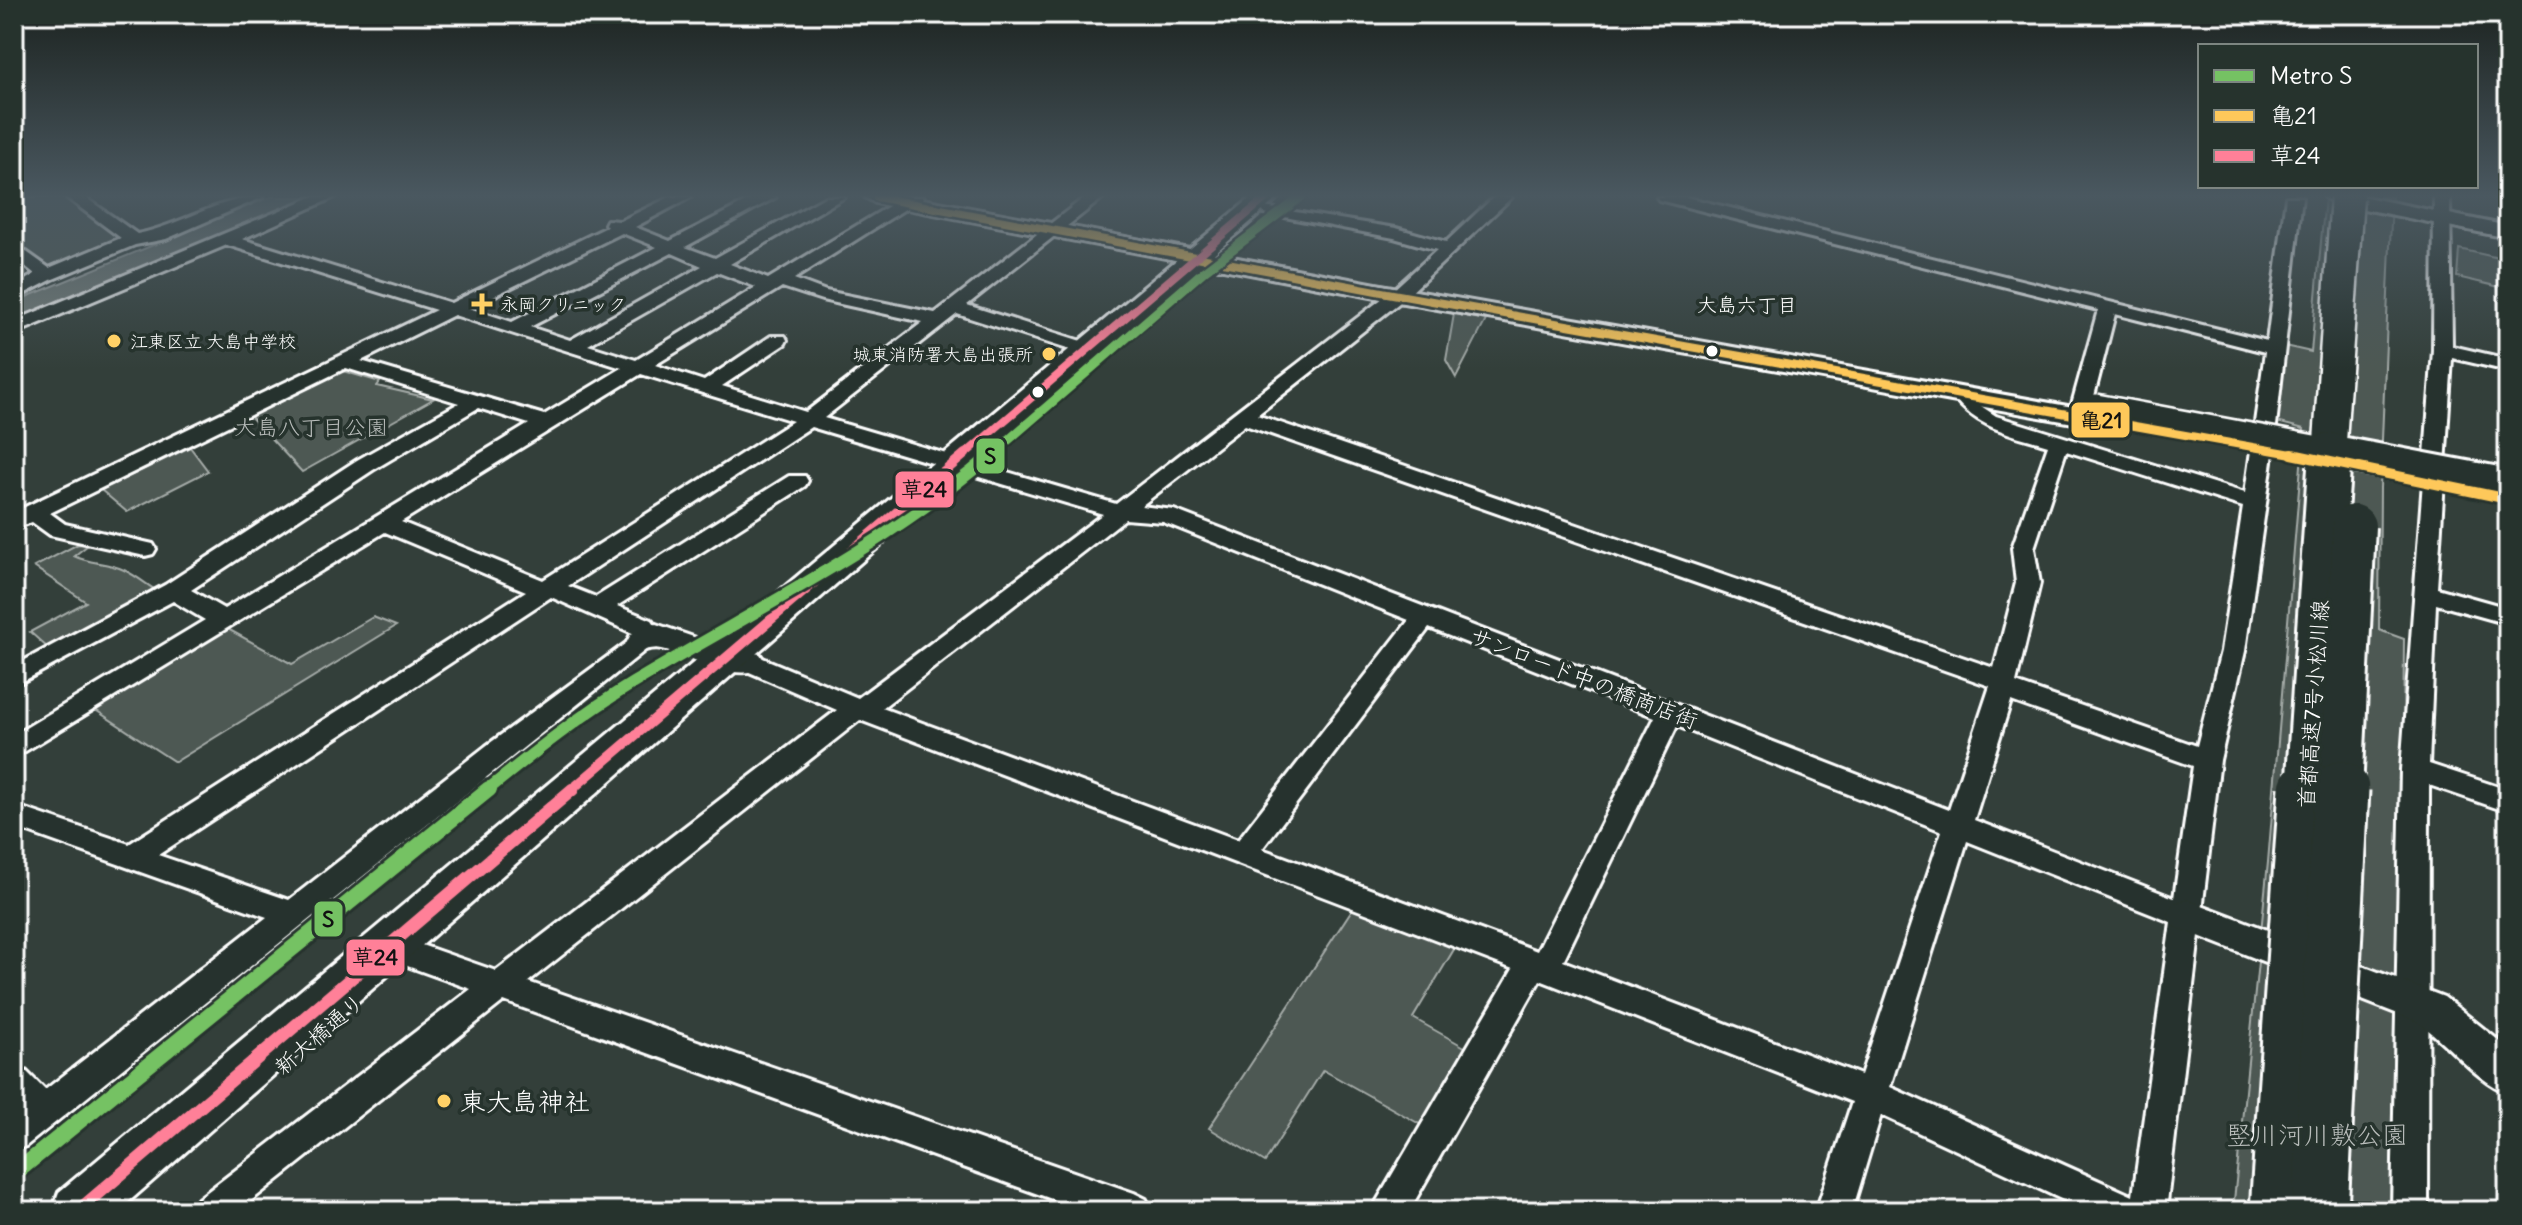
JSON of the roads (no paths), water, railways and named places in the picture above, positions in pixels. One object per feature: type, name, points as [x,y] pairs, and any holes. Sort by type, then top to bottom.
[{"type":"highway","name":"首都高速7号小松川線","points":[[2278,1211],[2360,254]]},
{"type":"highway","name":"首都高速7号小松川線","points":[[2320,1211],[2363,254]]},
{"type":"main road","name":"新大橋通り","points":[[964,467],[1090,350],[1210,254]]},
{"type":"main road","name":"新大橋通り","points":[[78,1211],[737,661],[1210,254]]},
{"type":"main road","points":[[1211,254],[1963,396],[2091,410],[2508,499]]},
{"type":"main road","points":[[1404,290],[1698,339],[2508,485]]},
{"type":"main road","name":"新大橋通り","points":[[115,1211],[410,954],[737,661]]},
{"type":"street","points":[[22,254],[47,275]]},
{"type":"street","points":[[15,293],[47,275],[99,254]]},
{"type":"street","points":[[14,328],[190,254]]},
{"type":"street","name":"サンロード中の橋商店街","points":[[274,254],[964,467],[1119,512],[1166,515],[2186,915]]},
{"type":"street","points":[[24,517],[566,254]]},
{"type":"street","points":[[512,329],[656,254]]},
{"type":"street","points":[[688,254],[774,283],[833,298],[946,313],[1090,350]]},
{"type":"street","points":[[571,347],[735,254]]},
{"type":"street","points":[[14,748],[822,254]]},
{"type":"street","points":[[132,857],[808,420],[1023,254]]},
{"type":"street","points":[[210,1211],[1242,417],[1404,290],[1442,254]]},
{"type":"street","points":[[1897,254],[2273,348]]},
{"type":"street","points":[[2148,1211],[2207,760],[2233,651],[2286,254]]},
{"type":"street","points":[[2410,1211],[2414,770],[2443,350],[2442,254]]},
{"type":"street","points":[[2091,410],[2108,306]]},
{"type":"street","points":[[706,388],[778,340]]},
{"type":"street","points":[[2443,350],[2508,365]]},
{"type":"street","points":[[345,362],[548,423]]},
{"type":"street","points":[[1963,396],[1981,416],[2254,503]]},
{"type":"street","points":[[14,677],[173,591],[365,465],[476,401]]},
{"type":"street","points":[[1242,417],[2003,684],[2207,760]]},
{"type":"street","points":[[1834,1211],[2003,684],[2028,583],[2023,548],[2059,442]]},
{"type":"street","points":[[598,607],[797,481]]},
{"type":"street","points":[[24,517],[58,530],[145,549]]},
{"type":"street","points":[[383,523],[643,626],[646,639]]},
{"type":"street","points":[[173,591],[225,620]]},
{"type":"street","points":[[2424,592],[2508,616]]},
{"type":"street","points":[[1246,850],[1425,616]]},
{"type":"street","points":[[14,1135],[495,753],[646,639],[656,635],[737,661],[858,710],[1246,850],[1871,1094],[2126,1211]]},
{"type":"street","points":[[1389,1211],[1538,966],[1671,712]]},
{"type":"street","points":[[2414,770],[2508,801]]},
{"type":"street","points":[[14,816],[294,914]]},
{"type":"street","points":[[2186,915],[2413,1001],[2447,1020],[2508,1074]]},
{"type":"street","points":[[410,954],[1134,1211]]},
{"type":"street","points":[[14,1082],[43,1112]]},
{"type":"metro line","name":"S","points":[[14,1174],[532,754],[630,685],[864,547],[951,490],[1226,254]]},
{"type":"place","name":"永岡クリニック","points":[[482,304]]},
{"type":"place","name":"江東区立 大島中学校","points":[[114,341]]},
{"type":"place","name":"城東消防署大島出張所","points":[[1049,354]]},
{"type":"place","name":"東大島神社","points":[[444,1101]]},
{"type":"district","name":"大島六丁目","points":[[1747,304]]},
{"type":"park label","name":"大島八丁目公園","points":[[311,427]]},
{"type":"park label","name":"竪川河川敷公園","points":[[2317,1134]]}]
